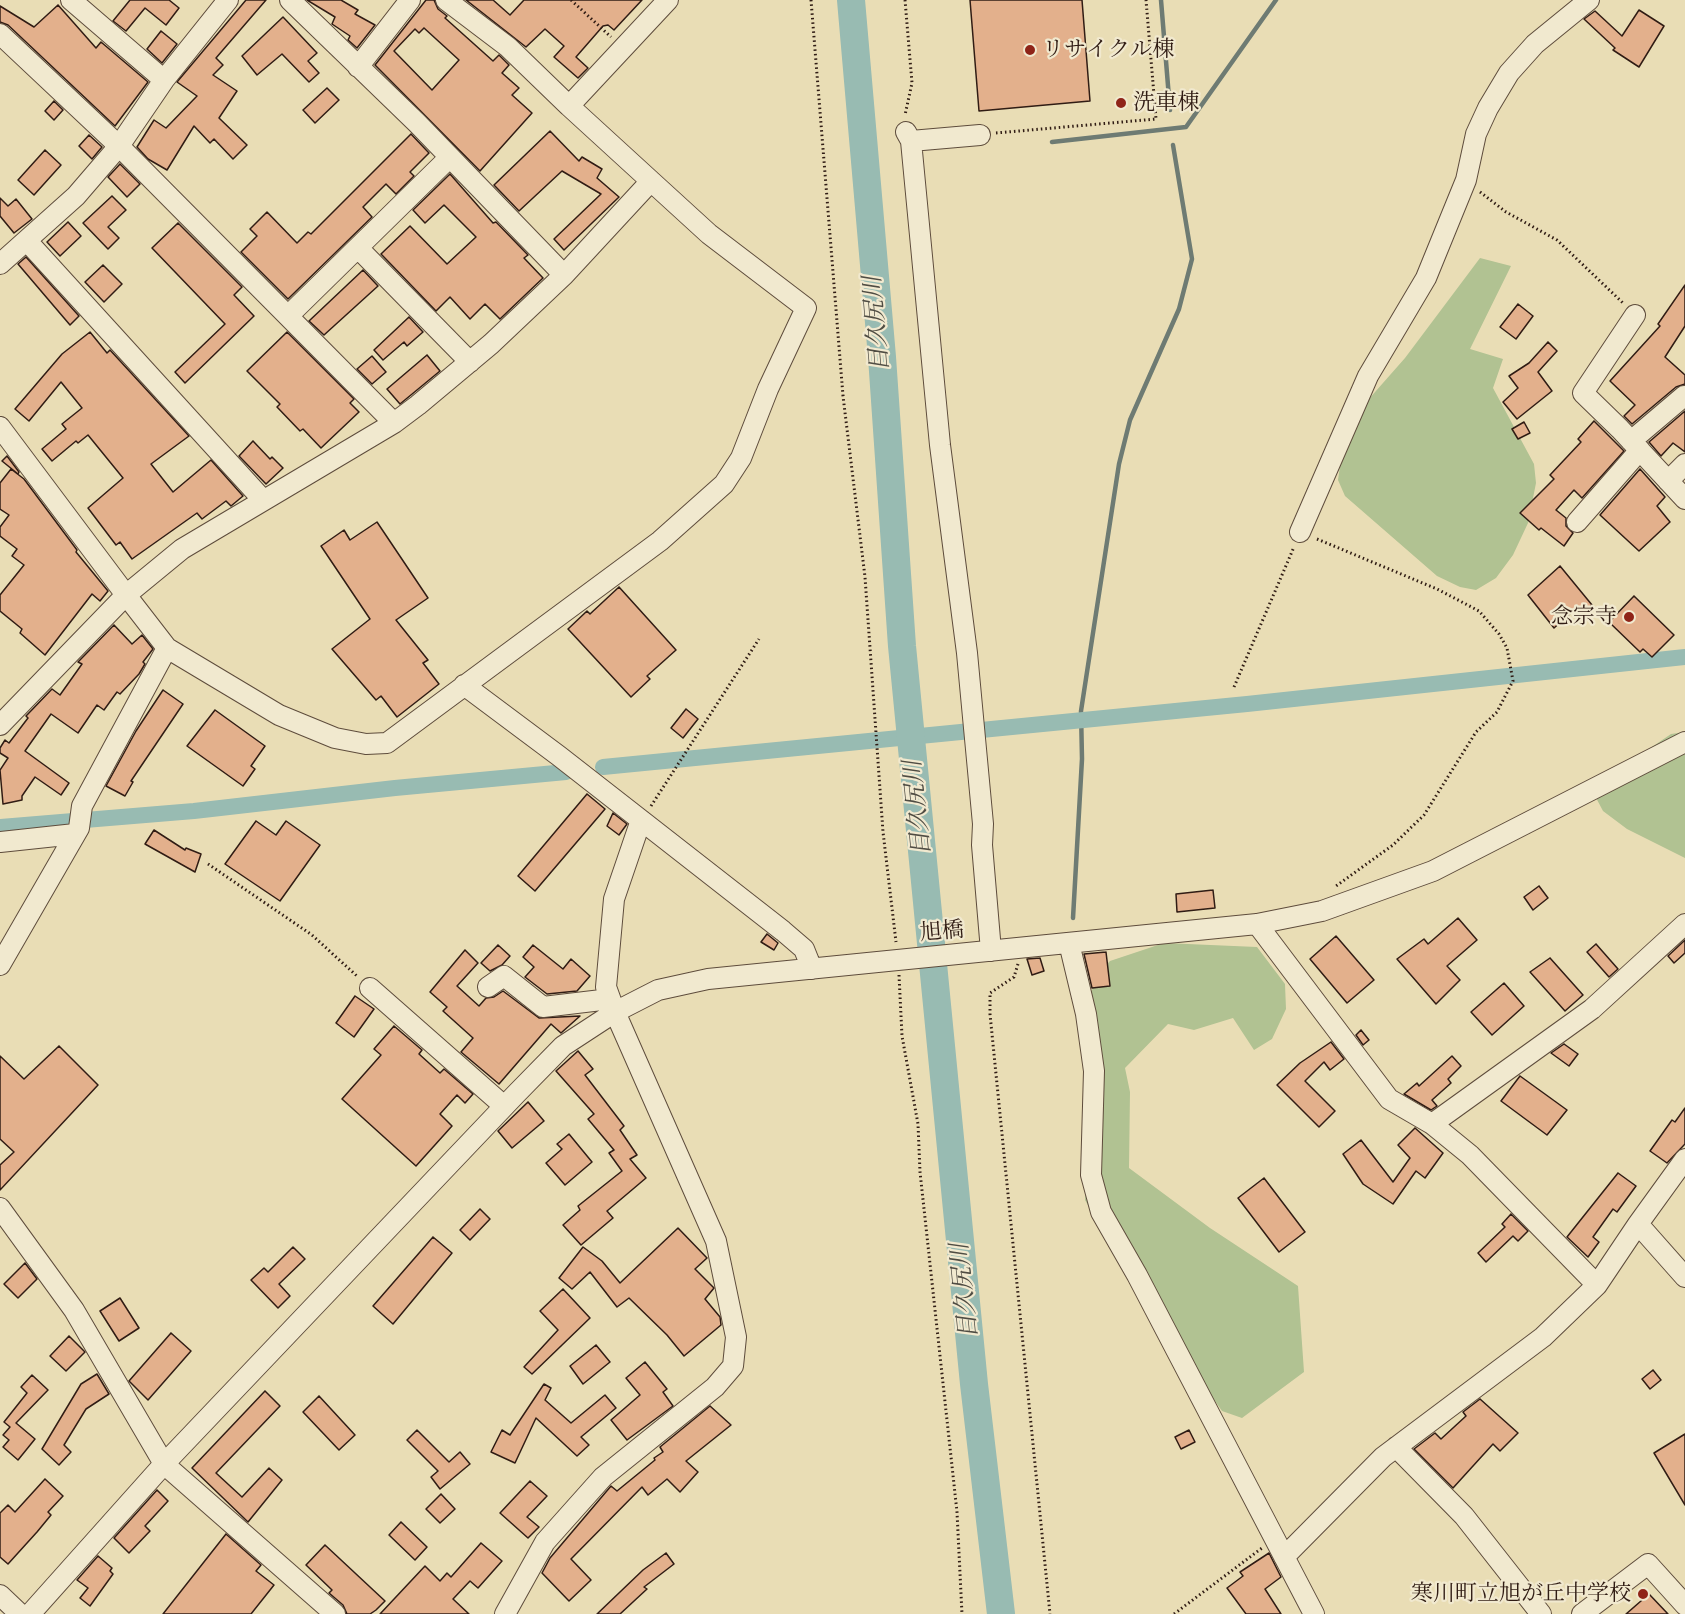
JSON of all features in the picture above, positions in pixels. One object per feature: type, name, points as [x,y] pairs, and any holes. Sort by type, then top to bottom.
[{"type":"street","points":[[71,0],[164,80]]},
{"type":"street","points":[[0,264],[76,196],[119,146],[164,80],[228,0]]},
{"type":"street","points":[[290,0],[450,157],[564,276]]},
{"type":"street","points":[[358,67],[410,0]]},
{"type":"street","points":[[3,438],[166,648],[279,715],[335,738],[366,744],[387,743],[660,541],[724,484],[741,458],[768,389],[806,308],[709,234],[508,47],[446,0]]},
{"type":"street","points":[[569,106],[668,0]]},
{"type":"street","points":[[1300,532],[1368,376],[1426,278],[1466,180],[1476,134],[1509,73],[1534,44],[1589,0]]},
{"type":"street","points":[[0,34],[119,146],[394,423]]},
{"type":"street","points":[[980,135],[908,137],[940,445],[967,652],[982,813],[988,952]]},
{"type":"street","points":[[288,316],[450,157]]},
{"type":"street","points":[[0,725],[126,595],[182,549],[394,423],[470,362],[564,276],[651,181]]},
{"type":"street","points":[[27,241],[263,500]]},
{"type":"street","points":[[358,248],[470,362]]},
{"type":"street","points":[[1635,315],[1583,393],[1685,499]]},
{"type":"street","points":[[1577,522],[1636,446],[1684,396]]},
{"type":"street","points":[[1668,481],[1685,464]]},
{"type":"street","points":[[0,965],[77,831],[82,806],[166,648]]},
{"type":"street","points":[[464,685],[641,820],[804,949],[812,969]]},
{"type":"street","name":"旭橋","points":[[613,1006],[658,990],[708,979],[1257,924],[1322,911],[1433,871],[1685,742]]},
{"type":"street","points":[[506,1614],[544,1542],[603,1478],[715,1387],[733,1366],[736,1336],[716,1241],[606,987],[614,899],[641,820]]},
{"type":"street","points":[[0,842],[77,831]]},
{"type":"street","points":[[1257,924],[1389,1099],[1432,1124],[1470,1155],[1597,1285]]},
{"type":"street","points":[[1432,1124],[1592,1009],[1685,924]]},
{"type":"street","points":[[1069,943],[1086,1014],[1094,1071],[1091,1175],[1101,1212],[1137,1275],[1314,1614]]},
{"type":"street","points":[[488,987],[504,976],[543,1007],[613,1006]]},
{"type":"street","points":[[370,988],[504,1106]]},
{"type":"street","points":[[30,1614],[164,1464],[504,1106],[563,1046],[613,1006]]},
{"type":"street","points":[[1284,1557],[1396,1447],[1543,1337],[1597,1285],[1685,1159]]},
{"type":"street","points":[[0,1208],[74,1310],[164,1464],[335,1614]]},
{"type":"street","points":[[1638,1224],[1685,1277]]},
{"type":"street","points":[[1396,1447],[1464,1516],[1541,1614]]},
{"type":"street","points":[[1582,1614],[1648,1564],[1685,1605]]},
{"type":"street","points":[[0,1595],[20,1614]]},
{"type":"path","points":[[571,0],[623,48]]},
{"type":"path","points":[[811,0],[843,396],[865,577],[875,727],[901,960],[902,1036],[918,1124],[920,1172],[957,1512],[962,1614]]},
{"type":"path","points":[[905,0],[912,83],[905,117],[908,137]]},
{"type":"path","points":[[980,135],[1156,119],[1146,0]]},
{"type":"path","points":[[1466,180],[1506,212],[1557,240],[1635,315]]},
{"type":"path","points":[[1234,687],[1300,532],[1437,589],[1479,611],[1499,634],[1507,648],[1513,681],[1497,712],[1476,732],[1424,815],[1393,845],[1335,887]]},
{"type":"path","points":[[641,820],[668,782],[759,639]]},
{"type":"path","points":[[208,864],[312,935],[370,988]]},
{"type":"path","points":[[1016,949],[1016,973],[990,993],[990,1014],[1050,1614]]},
{"type":"path","points":[[1174,1614],[1274,1539]]},
{"type":"green space","points":[[1480,258],[1511,266],[1470,349],[1503,359],[1493,388],[1534,464],[1536,483],[1528,523],[1513,555],[1496,578],[1476,590],[1460,587],[1437,576],[1345,496],[1338,480],[1341,459],[1368,400],[1405,358]]},
{"type":"green space","points":[[1685,732],[1685,858],[1627,829],[1603,811],[1594,794],[1621,768],[1671,734]]},
{"type":"green space","points":[[1164,943],[1257,947],[1285,984],[1286,1009],[1272,1039],[1254,1050],[1233,1018],[1194,1030],[1168,1024],[1125,1068],[1130,1092],[1129,1168],[1210,1228],[1298,1286],[1304,1372],[1242,1418],[1222,1411],[1136,1289],[1085,1200],[1092,1101],[1088,999],[1101,970],[1110,961]]},
{"type":"building","points":[[130,0],[169,0],[179,8],[166,25],[145,8],[126,31],[113,21]]},
{"type":"building","points":[[246,0],[266,0],[216,58],[223,65],[213,75],[237,91],[219,118],[247,145],[233,159],[214,139],[210,143],[194,126],[167,170],[148,159],[137,147],[154,120],[166,128],[197,96],[177,82]]},
{"type":"building","points":[[307,0],[341,0],[358,10],[355,14],[375,25],[357,48],[348,40],[350,36],[332,24],[335,17]]},
{"type":"building","points":[[426,0],[434,0],[438,9],[447,16],[445,18],[493,61],[499,55],[509,65],[502,73],[519,88],[512,95],[532,113],[480,171],[375,65]],"holes":[[[424,28],[459,60],[432,90],[394,51],[415,29],[419,33]]]},
{"type":"building","points":[[466,0],[493,0],[510,15],[524,0],[642,0],[614,30],[608,25],[603,26],[576,57],[588,68],[578,78],[554,57],[564,46],[545,29],[526,47]]},
{"type":"building","name":"リサイクル棟","points":[[970,0],[1082,0],[1090,101],[979,111]]},
{"type":"building","points":[[58,5],[96,48],[101,42],[148,82],[115,126],[8,25],[0,22],[0,6],[34,27]]},
{"type":"building","points":[[1639,10],[1664,26],[1639,67],[1613,50],[1615,48],[1584,19],[1595,11],[1622,36]]},
{"type":"building","points":[[283,17],[317,53],[308,61],[319,73],[309,82],[282,54],[257,75],[242,56]]},
{"type":"building","points":[[161,31],[177,44],[162,63],[147,49]]},
{"type":"building","points":[[327,88],[339,100],[315,123],[303,110]]},
{"type":"building","points":[[54,101],[63,110],[54,120],[45,111]]},
{"type":"building","points":[[550,131],[579,161],[582,157],[602,169],[597,178],[619,197],[564,250],[554,239],[601,194],[562,171],[519,211],[494,185]]},
{"type":"building","points":[[411,134],[429,153],[410,172],[414,176],[396,194],[386,184],[363,207],[372,217],[288,299],[241,252],[257,236],[250,229],[267,212],[297,243],[308,232],[311,234]]},
{"type":"building","points":[[89,135],[102,147],[92,159],[79,146]]},
{"type":"building","points":[[45,150],[61,165],[34,195],[18,180]]},
{"type":"building","points":[[120,164],[140,184],[127,197],[108,177]]},
{"type":"building","points":[[450,174],[493,223],[496,222],[528,255],[524,258],[543,278],[500,319],[485,304],[470,319],[450,297],[436,311],[381,254],[410,226],[447,264],[476,237],[444,205],[425,223],[413,210]]},
{"type":"building","points":[[112,196],[126,210],[108,227],[119,238],[108,249],[83,223]]},
{"type":"building","points":[[0,198],[8,206],[16,199],[32,219],[14,233],[0,216]]},
{"type":"building","points":[[68,222],[81,236],[60,256],[47,242]]},
{"type":"building","points":[[178,223],[242,287],[234,295],[254,316],[185,383],[175,372],[225,324],[152,248]]},
{"type":"building","points":[[26,257],[79,316],[70,325],[18,264]]},
{"type":"building","points":[[103,265],[122,284],[104,302],[85,282]]},
{"type":"building","points":[[363,270],[378,286],[324,335],[309,321]]},
{"type":"building","points":[[1685,285],[1685,326],[1665,357],[1685,375],[1685,384],[1676,387],[1632,424],[1624,416],[1635,405],[1610,381],[1660,326],[1658,324]]},
{"type":"building","points":[[1518,304],[1533,316],[1516,339],[1500,327]]},
{"type":"building","points":[[409,317],[423,332],[407,346],[404,342],[383,360],[374,350]]},
{"type":"building","points":[[90,332],[107,353],[110,350],[189,436],[151,464],[173,492],[211,460],[243,496],[231,506],[226,501],[202,519],[197,513],[132,559],[120,542],[116,545],[88,508],[123,478],[88,435],[78,443],[76,441],[52,461],[42,449],[66,429],[62,424],[82,408],[61,382],[29,421],[15,409],[62,354]]},
{"type":"building","points":[[287,332],[354,399],[350,403],[359,412],[321,448],[303,429],[300,431],[277,407],[280,404],[247,371]]},
{"type":"building","points":[[1548,342],[1557,351],[1538,372],[1552,391],[1517,419],[1503,402],[1518,388],[1509,376],[1529,363]]},
{"type":"building","points":[[427,355],[440,371],[400,404],[387,389]]},
{"type":"building","points":[[372,356],[386,372],[372,384],[357,369]]},
{"type":"building","points":[[1685,411],[1685,452],[1673,443],[1661,456],[1649,442]]},
{"type":"building","points":[[1594,421],[1624,451],[1582,498],[1574,490],[1556,510],[1566,518],[1566,526],[1573,533],[1564,546],[1541,528],[1539,530],[1520,513],[1554,479],[1550,475],[1581,442],[1578,439]]},
{"type":"building","points":[[1524,422],[1530,433],[1518,439],[1512,429]]},
{"type":"building","points":[[253,441],[270,459],[272,457],[283,468],[266,484],[239,456]]},
{"type":"building","points":[[7,456],[19,472],[18,474],[2,461]]},
{"type":"building","points":[[11,469],[24,479],[77,550],[76,552],[108,591],[100,601],[92,594],[45,655],[20,633],[22,629],[0,611],[0,595],[24,565],[12,556],[17,549],[0,536],[0,527],[9,515],[0,509],[0,483]]},
{"type":"building","points":[[1640,469],[1665,497],[1657,506],[1670,522],[1639,551],[1600,515]]},
{"type":"building","points":[[377,522],[428,598],[396,620],[428,660],[423,663],[439,684],[397,717],[381,696],[376,700],[332,649],[370,619],[321,546],[344,530],[350,540]]},
{"type":"building","points":[[1560,566],[1592,605],[1578,617],[1573,611],[1554,628],[1528,595]]},
{"type":"building","points":[[619,587],[676,650],[647,676],[650,679],[631,697],[568,629],[587,611],[590,614]]},
{"type":"building","points":[[1634,596],[1674,635],[1652,657],[1643,649],[1640,652],[1609,622]]},
{"type":"building","points":[[114,625],[132,644],[142,635],[153,649],[143,662],[145,664],[139,674],[120,694],[117,692],[104,710],[97,705],[78,733],[51,714],[25,751],[69,783],[61,795],[35,777],[22,796],[22,800],[3,804],[0,770],[8,758],[0,753],[0,748],[5,740],[9,743],[28,718],[26,716],[52,689],[60,695],[82,664],[78,662]]},
{"type":"building","points":[[163,690],[183,704],[131,781],[133,782],[125,796],[106,786],[136,731]]},
{"type":"building","points":[[686,709],[698,719],[683,738],[671,728]]},
{"type":"building","points":[[215,710],[265,746],[251,766],[255,769],[243,786],[187,746]]},
{"type":"building","points":[[587,794],[605,809],[535,891],[518,876]]},
{"type":"building","points":[[613,813],[627,824],[619,835],[607,826]]},
{"type":"building","points":[[256,821],[276,835],[286,821],[320,845],[280,901],[225,864]]},
{"type":"building","points":[[154,830],[185,850],[186,848],[201,854],[195,872],[145,844]]},
{"type":"building","points":[[1539,886],[1548,898],[1533,910],[1524,897]]},
{"type":"building","points":[[1213,890],[1215,908],[1177,912],[1176,894]]},
{"type":"building","points":[[1458,918],[1477,940],[1447,966],[1460,980],[1436,1004],[1397,959],[1424,939],[1428,944]]},
{"type":"building","points":[[767,934],[778,943],[774,950],[761,942]]},
{"type":"building","points":[[1336,936],[1374,980],[1347,1003],[1310,959]]},
{"type":"building","points":[[1685,940],[1685,953],[1674,963],[1668,956]]},
{"type":"building","points":[[1596,944],[1618,969],[1609,977],[1587,952]]},
{"type":"building","points":[[498,945],[510,956],[502,965],[490,971],[481,963]]},
{"type":"building","points":[[533,945],[563,969],[571,959],[590,976],[577,991],[547,994],[525,977],[534,967],[523,957]]},
{"type":"building","points":[[465,950],[478,963],[457,986],[479,1006],[486,998],[494,997],[503,991],[539,1018],[580,1016],[561,1033],[551,1024],[499,1084],[461,1052],[473,1038],[443,1011],[447,1007],[430,992]]},
{"type":"building","points":[[1106,952],[1110,986],[1092,988],[1084,954]]},
{"type":"building","points":[[1040,958],[1044,971],[1032,975],[1027,959]]},
{"type":"building","points":[[1550,958],[1583,995],[1565,1011],[1530,972]]},
{"type":"building","points":[[1504,983],[1524,1006],[1492,1035],[1471,1012]]},
{"type":"building","points":[[355,996],[374,1009],[354,1037],[336,1023]]},
{"type":"building","points":[[394,1026],[422,1050],[419,1054],[440,1073],[444,1069],[473,1094],[465,1103],[457,1095],[440,1114],[452,1126],[416,1166],[342,1099],[381,1055],[374,1049]]},
{"type":"building","points":[[1361,1030],[1369,1040],[1363,1045],[1356,1035]]},
{"type":"building","points":[[1331,1042],[1344,1059],[1330,1070],[1324,1062],[1305,1081],[1335,1111],[1319,1127],[1277,1085],[1300,1063]]},
{"type":"building","points":[[1564,1044],[1578,1054],[1569,1066],[1551,1053]]},
{"type":"building","points":[[59,1046],[98,1085],[0,1190],[0,1165],[14,1152],[0,1139],[0,1056],[24,1079]]},
{"type":"building","points":[[578,1051],[593,1069],[585,1075],[624,1126],[620,1130],[637,1155],[630,1159],[646,1178],[607,1211],[613,1218],[581,1245],[563,1225],[580,1210],[578,1206],[622,1171],[609,1153],[614,1150],[588,1119],[594,1114],[556,1071]]},
{"type":"building","points":[[1452,1056],[1461,1066],[1448,1079],[1451,1083],[1432,1100],[1437,1106],[1431,1110],[1404,1094],[1417,1083],[1419,1086]]},
{"type":"building","points":[[1520,1076],[1567,1110],[1547,1135],[1501,1101]]},
{"type":"building","points":[[528,1102],[544,1121],[512,1148],[498,1131]]},
{"type":"building","points":[[1685,1108],[1685,1144],[1667,1163],[1650,1151],[1672,1120],[1675,1122]]},
{"type":"building","points":[[1415,1128],[1443,1153],[1425,1178],[1416,1171],[1393,1204],[1363,1184],[1343,1154],[1361,1140],[1393,1182],[1410,1158],[1398,1145]]},
{"type":"building","points":[[569,1134],[592,1162],[565,1185],[546,1163],[562,1149],[557,1144]]},
{"type":"building","points":[[1618,1173],[1636,1186],[1617,1212],[1613,1209],[1593,1237],[1599,1242],[1588,1257],[1567,1237]]},
{"type":"building","points":[[1264,1178],[1305,1232],[1279,1252],[1238,1198]]},
{"type":"building","points":[[480,1209],[490,1219],[470,1240],[460,1230]]},
{"type":"building","points":[[1511,1214],[1528,1231],[1518,1241],[1513,1236],[1486,1262],[1478,1253],[1505,1227],[1502,1224]]},
{"type":"building","points":[[678,1228],[707,1258],[695,1269],[714,1288],[705,1299],[720,1317],[721,1325],[684,1356],[667,1335],[629,1298],[617,1307],[590,1272],[572,1289],[559,1278],[583,1247],[602,1261],[620,1283]]},
{"type":"building","points":[[433,1237],[452,1253],[393,1324],[373,1306]]},
{"type":"building","points":[[293,1247],[305,1259],[279,1284],[290,1296],[278,1308],[251,1280],[264,1268],[268,1272]]},
{"type":"building","points":[[25,1263],[37,1279],[18,1298],[4,1284]]},
{"type":"building","points":[[563,1289],[590,1318],[532,1374],[524,1367],[558,1330],[540,1311]]},
{"type":"building","points":[[120,1298],[139,1328],[119,1341],[100,1311]]},
{"type":"building","points":[[171,1333],[191,1351],[148,1400],[129,1381]]},
{"type":"building","points":[[69,1336],[85,1352],[66,1371],[50,1356]]},
{"type":"building","points":[[596,1345],[610,1362],[583,1384],[570,1366]]},
{"type":"building","points":[[645,1362],[667,1389],[663,1392],[673,1406],[627,1440],[611,1420],[640,1395],[626,1378]]},
{"type":"building","points":[[1653,1370],[1661,1380],[1650,1389],[1642,1379]]},
{"type":"building","points":[[97,1374],[109,1394],[86,1409],[64,1445],[71,1452],[59,1465],[42,1449],[81,1384]]},
{"type":"building","points":[[32,1375],[48,1390],[16,1423],[35,1439],[18,1460],[3,1447],[9,1440],[3,1435],[10,1427],[4,1422],[27,1393],[21,1387]]},
{"type":"building","points":[[544,1384],[551,1388],[545,1400],[571,1423],[605,1395],[616,1408],[581,1437],[589,1445],[577,1456],[536,1418],[515,1463],[491,1452],[502,1430],[510,1435]]},
{"type":"building","points":[[265,1391],[280,1406],[216,1473],[242,1497],[269,1468],[282,1480],[248,1522],[192,1468]]},
{"type":"building","points":[[319,1396],[355,1435],[339,1450],[303,1412]]},
{"type":"building","points":[[1480,1399],[1518,1433],[1500,1451],[1493,1444],[1453,1488],[1414,1449],[1435,1433],[1441,1439],[1466,1416],[1463,1412]]},
{"type":"building","points":[[710,1406],[731,1425],[686,1461],[698,1472],[680,1492],[667,1479],[648,1495],[642,1487],[571,1559],[591,1580],[569,1601],[542,1573],[550,1558],[611,1486],[617,1491],[663,1452],[660,1447]]},
{"type":"building","points":[[417,1430],[449,1462],[460,1452],[470,1464],[440,1489],[431,1477],[438,1471],[407,1440]]},
{"type":"building","points":[[1189,1430],[1195,1442],[1181,1449],[1175,1437]]},
{"type":"building","points":[[1685,1434],[1685,1505],[1654,1453]]},
{"type":"building","points":[[45,1479],[63,1496],[48,1512],[51,1515],[8,1564],[0,1557],[0,1513],[8,1505],[15,1512]]},
{"type":"building","points":[[530,1481],[547,1496],[527,1517],[539,1527],[528,1538],[500,1513]]},
{"type":"building","points":[[157,1490],[168,1501],[145,1526],[150,1531],[129,1553],[114,1538]]},
{"type":"building","points":[[441,1494],[455,1509],[440,1523],[426,1509]]},
{"type":"building","points":[[401,1522],[427,1547],[415,1560],[389,1535]]},
{"type":"building","points":[[226,1534],[261,1565],[256,1571],[274,1585],[251,1614],[163,1614]]},
{"type":"building","points":[[481,1543],[502,1561],[478,1588],[470,1581],[453,1599],[469,1614],[380,1614],[425,1566],[440,1581],[447,1573],[451,1577]]},
{"type":"building","points":[[325,1545],[385,1601],[376,1610],[370,1614],[347,1614],[343,1605],[329,1593],[332,1590],[306,1565]]},
{"type":"building","points":[[666,1553],[674,1564],[644,1587],[647,1589],[620,1614],[597,1614],[643,1570]]},
{"type":"building","points":[[1269,1553],[1281,1577],[1265,1589],[1281,1614],[1246,1614],[1227,1588],[1243,1576],[1240,1572]]},
{"type":"building","points":[[98,1556],[112,1568],[110,1571],[113,1574],[90,1606],[80,1598],[88,1588],[77,1580]]},
{"type":"building","points":[[1649,1594],[1668,1614],[1626,1614]]},
{"type":"waterway","name":"目久尻川","points":[[851,0],[882,357],[902,646],[974,1384],[1001,1614]]},
{"type":"waterway","points":[[1161,0],[1170,110]]},
{"type":"waterway","points":[[1052,142],[1186,127],[1276,0]]},
{"type":"waterway","points":[[1073,918],[1082,759],[1081,711],[1119,464],[1130,420],[1179,309],[1192,259],[1173,145]]},
{"type":"waterway","points":[[603,767],[1247,704],[1685,657]]},
{"type":"waterway","points":[[0,827],[194,811],[395,788],[566,772]]},
{"type":"place","name":"リサイクル棟","points":[[1030,50]]},
{"type":"place","name":"洗車棟","points":[[1121,103]]},
{"type":"place","name":"念宗寺","points":[[1629,617]]},
{"type":"place","name":"寒川町立旭が丘中学校","points":[[1643,1594]]}]
